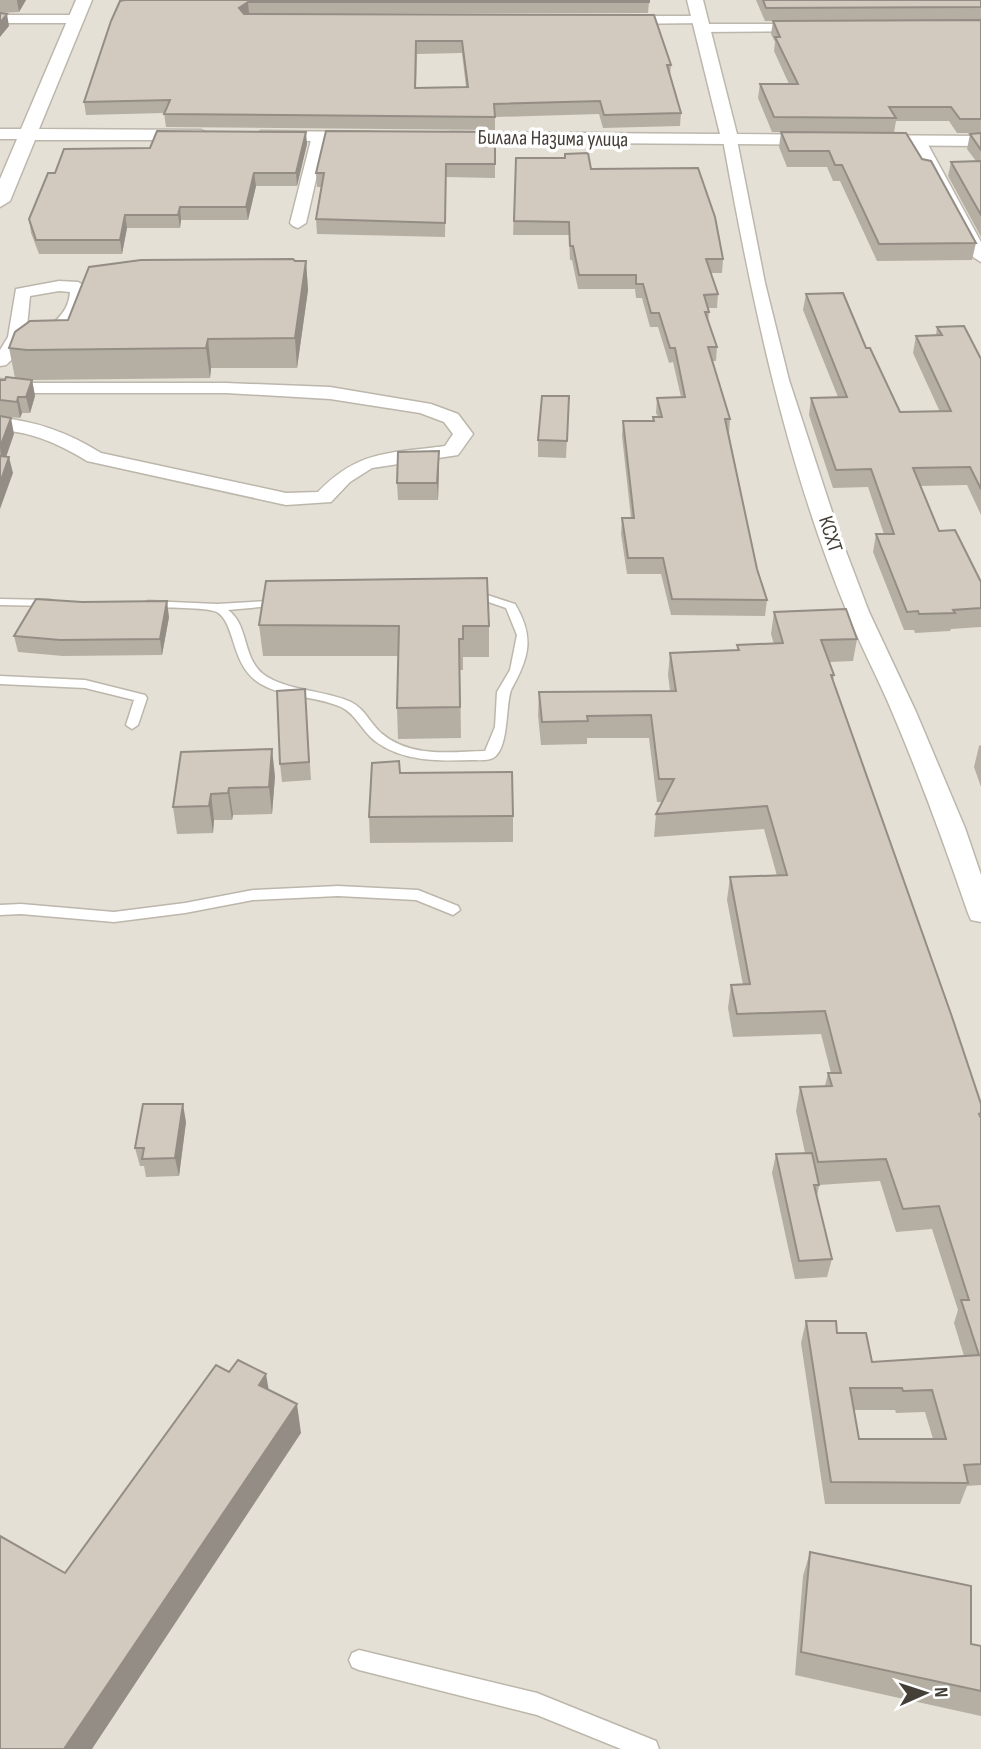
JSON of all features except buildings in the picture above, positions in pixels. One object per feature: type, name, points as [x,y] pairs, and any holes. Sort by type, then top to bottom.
[{"type":"street","points":[[0,201],[84,0]]},
{"type":"street","points":[[695,0],[730,140]]},
{"type":"street","points":[[0,19],[76,19]]},
{"type":"street","points":[[608,20],[824,27]]},
{"type":"street","points":[[0,134],[219,135]]},
{"type":"street","points":[[244,136],[388,137]]},
{"type":"street","points":[[298,223],[319,136]]},
{"type":"street","name":"Билала Назима улица","points":[[429,137],[981,141]]},
{"type":"street","name":"КСХТ","points":[[730,140],[757,283],[780,380],[858,612],[904,712],[952,828],[981,912]]},
{"type":"street","points":[[919,141],[981,257]]},
{"type":"street","points":[[4,355],[28,340],[55,331],[88,289],[111,284]]},
{"type":"street","points":[[0,372],[4,355],[17,337],[22,293],[59,285],[78,287],[78,299]]},
{"type":"street","points":[[0,384],[33,388],[226,388],[330,393],[424,408],[451,418],[463,434],[451,451],[367,463],[343,478],[324,498],[286,499],[115,463],[94,457],[68,441],[25,426],[0,424]]},
{"type":"lane","points":[[218,607],[232,618],[236,638],[247,666],[269,685],[350,706],[378,737],[405,754],[444,757],[490,755],[501,727],[503,691],[516,670],[523,635],[511,606],[478,595],[452,595]]},
{"type":"lane","points":[[131,604],[218,607],[296,600]]},
{"type":"lane","points":[[0,603],[65,603]]},
{"type":"lane","points":[[0,680],[85,684],[141,698],[132,725]]},
{"type":"lane","points":[[0,910],[21,909],[114,916],[185,908],[253,895],[338,891],[418,895],[453,910]]},
{"type":"lane","points":[[359,1660],[537,1704],[648,1749]]},
{"type":"shaded area","points":[[0,0],[981,0],[981,1749],[0,1749]]}]
